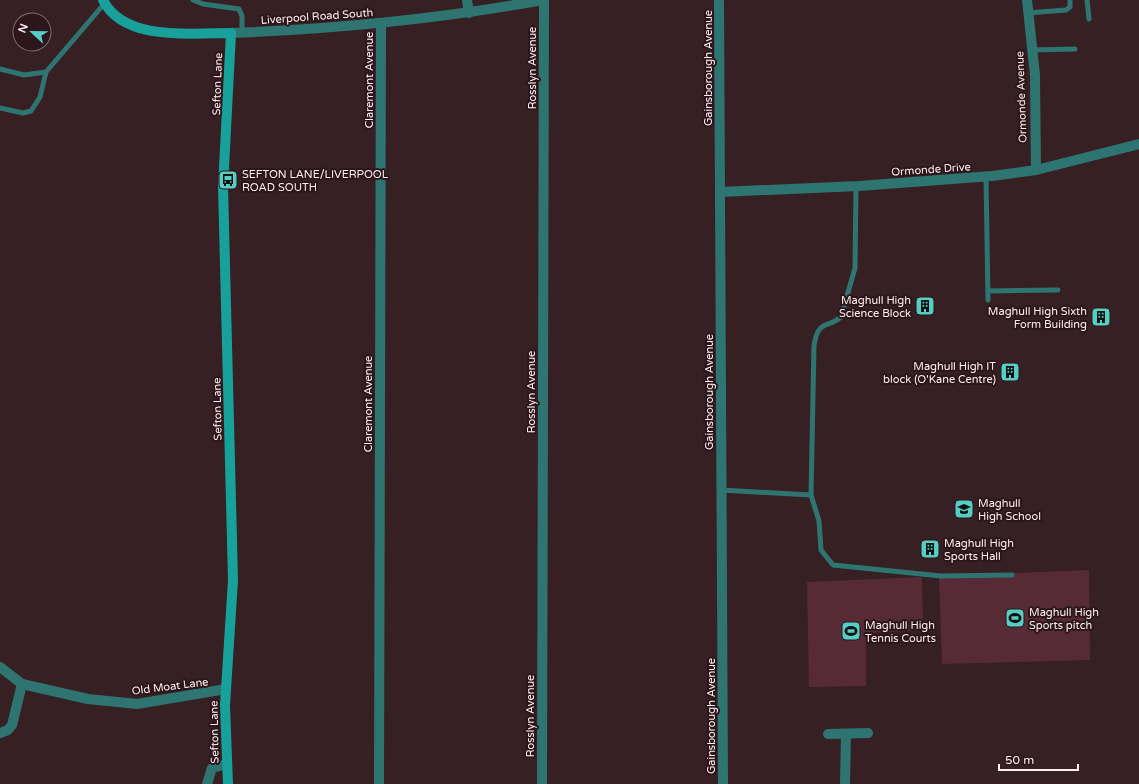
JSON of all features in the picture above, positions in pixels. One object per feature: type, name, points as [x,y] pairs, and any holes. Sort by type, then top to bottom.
[{"type":"main road","name":"Liverpool Road South","points":[[104,2],[114,15],[122,21],[151,32],[231,33]]},
{"type":"main road","name":"Sefton Lane","points":[[228,784],[225,705],[233,580],[223,187],[231,33]]},
{"type":"street","points":[[467,0],[469,13]]},
{"type":"street","name":"Liverpool Road South","points":[[231,33],[381,24],[469,13],[543,0]]},
{"type":"street","name":"Rosslyn Avenue","points":[[542,784],[543,0]]},
{"type":"street","name":"Gainsborough Avenue","points":[[719,0],[723,784]]},
{"type":"street","name":"Ormonde Avenue","points":[[1027,0],[1034,75],[1036,170]]},
{"type":"street","name":"Claremont Avenue","points":[[379,784],[381,24]]},
{"type":"street","name":"Ormonde Drive","points":[[720,192],[856,186],[986,177],[1036,170],[1139,144]]},
{"type":"street","points":[[0,667],[22,684],[12,725],[8,730],[0,733]]},
{"type":"street","name":"Old Moat Lane","points":[[22,684],[88,699],[137,704],[226,689]]},
{"type":"street","points":[[828,734],[868,733]]},
{"type":"street","points":[[844,784],[846,734]]},
{"type":"street","points":[[207,784],[212,768],[227,764]]},
{"type":"lane","points":[[193,0],[203,4],[239,9],[242,16],[242,32]]},
{"type":"lane","points":[[1027,12],[1066,10],[1070,7],[1070,0]]},
{"type":"lane","points":[[1087,0],[1089,19]]},
{"type":"lane","points":[[0,108],[23,113],[31,110],[40,97],[46,72],[104,2]]},
{"type":"lane","points":[[1032,50],[1075,49]]},
{"type":"lane","points":[[0,69],[24,75],[46,72]]},
{"type":"lane","points":[[986,177],[988,300]]},
{"type":"lane","points":[[856,186],[855,268],[841,317],[836,321],[827,322],[821,327],[817,334],[814,346],[811,495],[819,521],[821,550],[833,565],[941,576],[1012,575]]},
{"type":"lane","points":[[988,291],[1058,290]]},
{"type":"lane","points":[[721,490],[811,495]]},
{"type":"shaded area","name":"Maghull High Sports pitch","points":[[1089,570],[1090,660],[942,664],[939,576]]},
{"type":"shaded area","name":"Maghull High Tennis Courts","points":[[922,577],[923,630],[866,633],[866,686],[809,687],[807,582]]},
{"type":"place","name":"SEFTON LANE/LIVERPOOL ROAD SOUTH","points":[[228,180]]},
{"type":"place","name":"Maghull High Science Block","points":[[925,306]]},
{"type":"place","name":"Maghull High Sixth Form Building","points":[[1101,317]]},
{"type":"place","name":"Maghull High IT block (O'Kane Centre)","points":[[1010,372]]},
{"type":"place","name":"Maghull High School","points":[[964,509]]},
{"type":"place","name":"Maghull High Sports Hall","points":[[930,549]]},
{"type":"place","name":"Maghull High Sports pitch","points":[[1015,618]]},
{"type":"place","name":"Maghull High Tennis Courts","points":[[851,631]]}]
